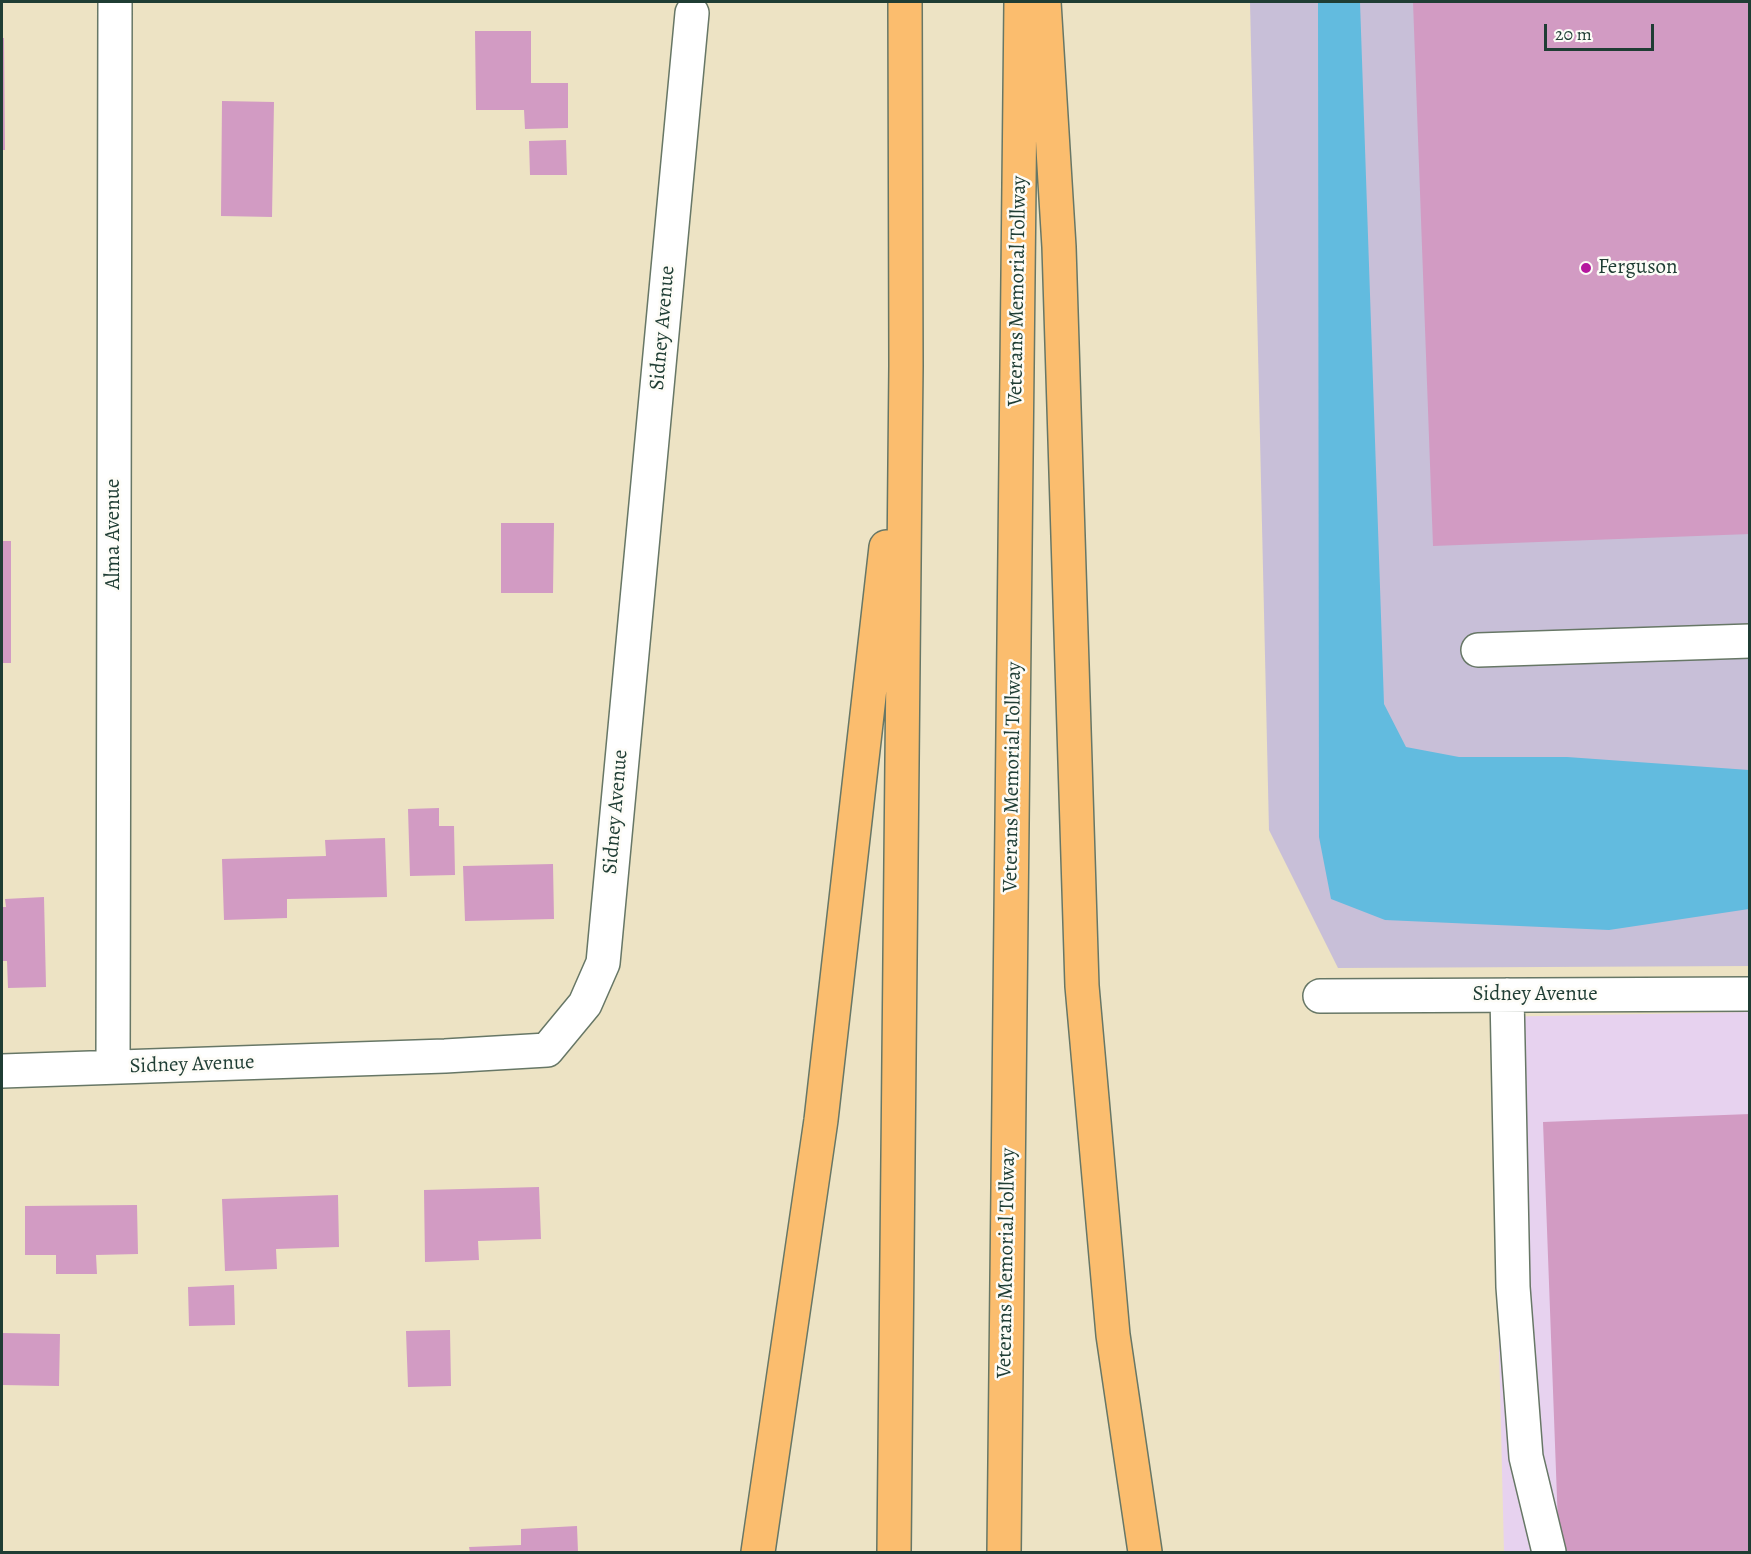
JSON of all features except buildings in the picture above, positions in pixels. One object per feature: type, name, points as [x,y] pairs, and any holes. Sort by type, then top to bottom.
[{"type":"highway","points":[[894,1552],[906,366],[905,2]]},
{"type":"highway","name":"Veterans Memorial Tollway","points":[[1004,1552],[1021,2]]},
{"type":"highway","points":[[1044,2],[1059,247],[1082,986],[1113,1335],[1145,1552]]},
{"type":"highway","points":[[758,1552],[821,1120],[906,366]]},
{"type":"street","name":"Alma Avenue","points":[[113,1067],[115,2]]},
{"type":"street","name":"Sidney Avenue","points":[[2,1071],[445,1056],[547,1050],[585,1004],[603,963],[692,13]]},
{"type":"street","points":[[1478,650],[1749,641]]},
{"type":"street","name":"Sidney Avenue","points":[[1320,996],[1749,994]]},
{"type":"street","points":[[1507,995],[1514,1287],[1526,1457],[1549,1552]]},
{"type":"shaded area","points":[[1250,2],[1749,2],[1749,966],[1338,968],[1269,830]]},
{"type":"shaded area","points":[[1749,1012],[1749,1552],[1504,1552],[1491,1017]]},
{"type":"water","points":[[1318,2],[1360,2],[1384,704],[1406,747],[1459,757],[1567,757],[1749,770],[1749,909],[1609,930],[1385,920],[1331,899],[1319,837]]},
{"type":"place","name":"Ferguson","points":[[1586,268]]}]
